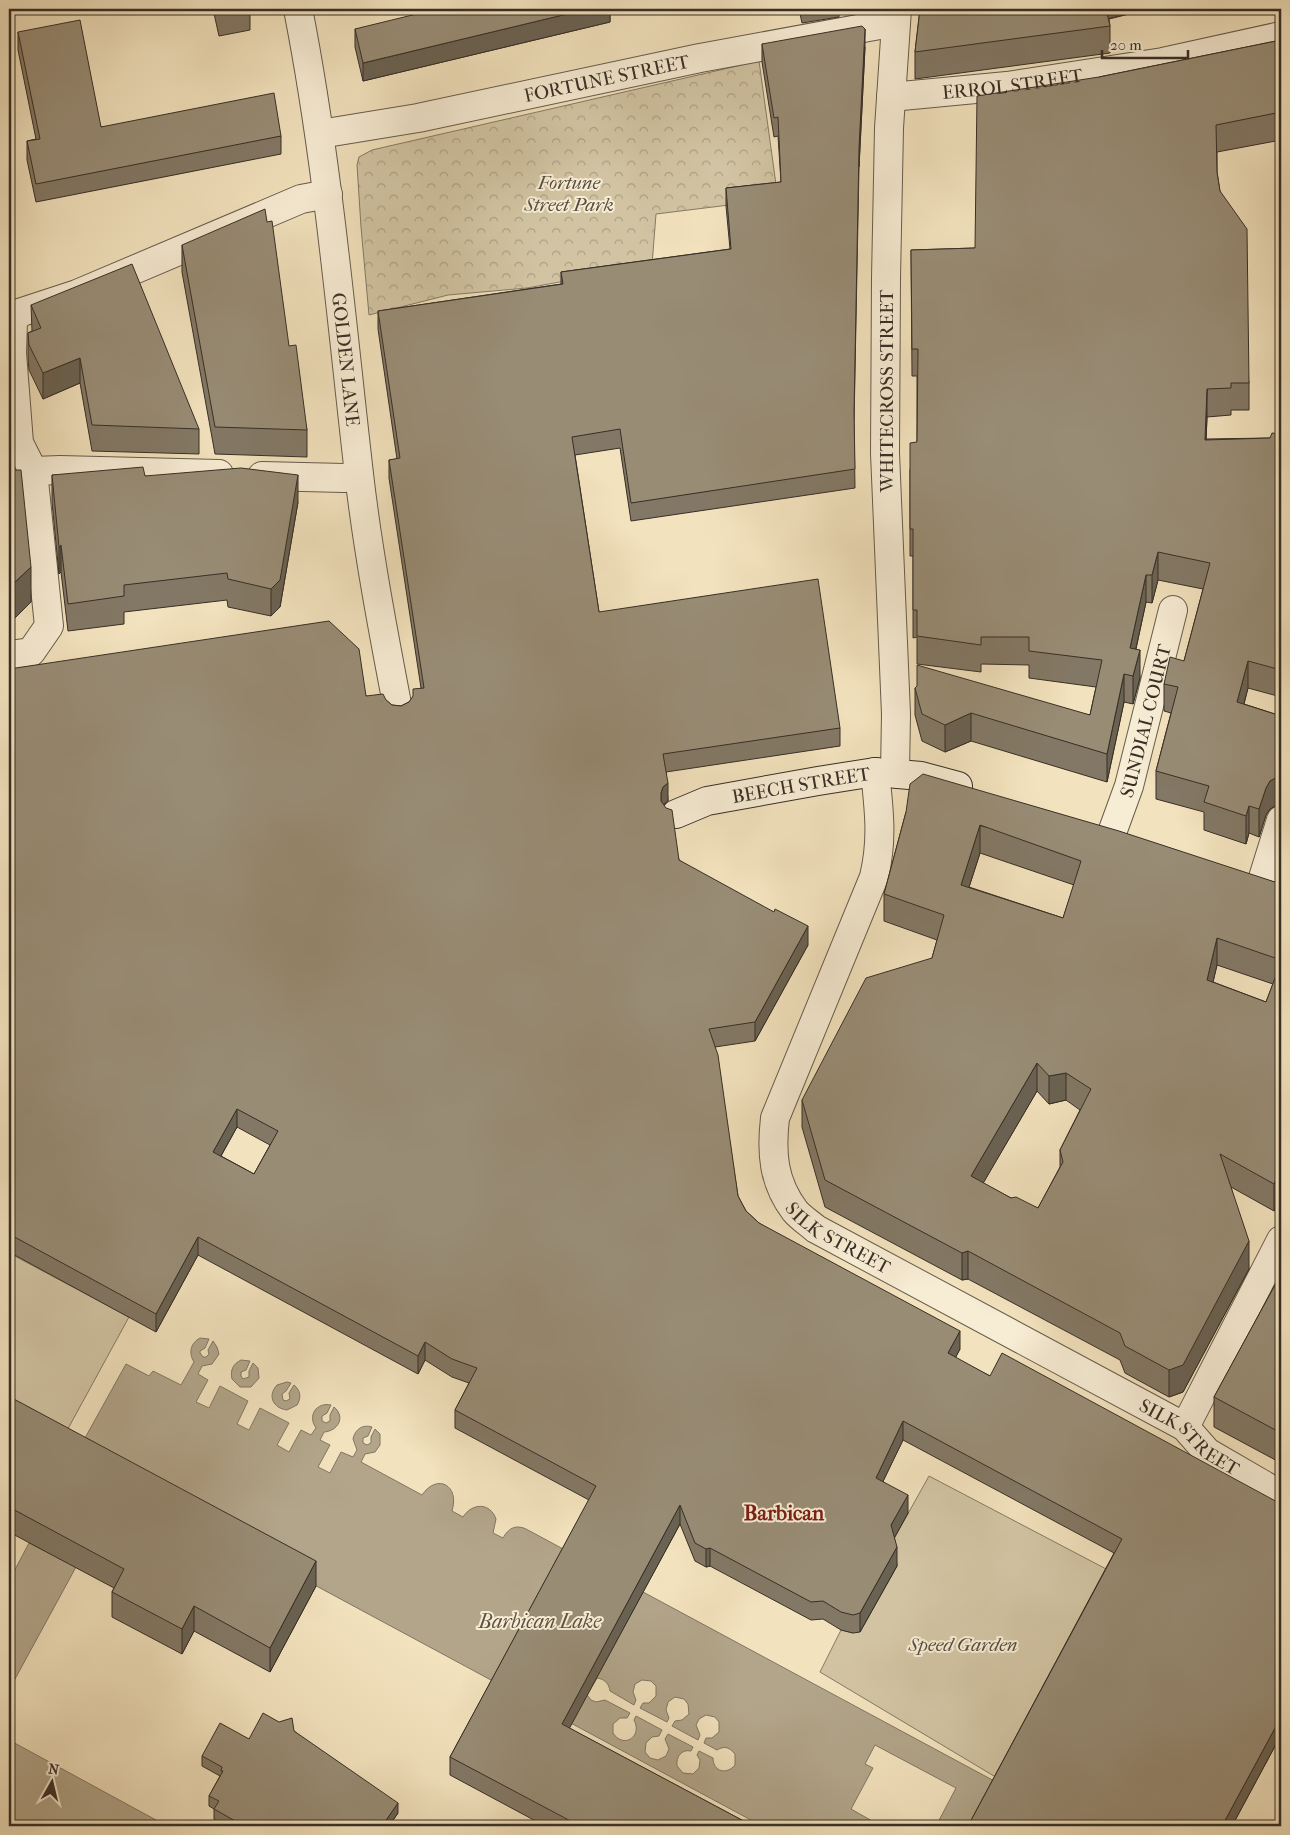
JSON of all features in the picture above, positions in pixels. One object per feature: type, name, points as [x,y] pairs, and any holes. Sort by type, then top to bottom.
[{"type":"street","name":"GOLDEN LANE","points":[[298,9],[320,134],[328,194],[359,476],[384,637],[398,708]]},
{"type":"street","name":"FORTUNE STREET","points":[[320,134],[418,118],[896,15]]},
{"type":"street","name":"WHITECROSS STREET","points":[[885,772],[896,714],[885,454],[889,128],[896,15]]},
{"type":"street","name":"ERROL STREET","points":[[891,97],[1007,86],[1163,62],[1281,36]]},
{"type":"street","points":[[9,655],[31,652],[49,626],[33,471],[19,443],[12,352],[13,321],[19,313],[78,294],[301,199],[328,194]]},
{"type":"street","points":[[33,471],[60,470],[328,478],[359,476]]},
{"type":"street","name":"SUNDIAL COURT","points":[[1085,822],[1124,834],[1129,786],[1173,610]]},
{"type":"street","name":"BEECH STREET","points":[[674,804],[708,801],[818,781],[885,772],[921,776],[984,794]]},
{"type":"street","name":"SILK STREET","points":[[885,772],[879,855],[874,877],[775,1118],[772,1144],[776,1174],[783,1192],[796,1212],[816,1229],[1185,1428],[1207,1452],[1281,1495]]},
{"type":"street","points":[[1234,872],[1271,884],[1281,820]]},
{"type":"street","points":[[1185,1428],[1281,1240]]},
{"type":"green space","name":"Fortune Street Park","points":[[759,61],[778,199],[656,214],[652,265],[527,288],[448,295],[369,315],[357,165],[359,157],[372,150]]},
{"type":"green space","points":[[9,1253],[129,1317],[58,1447],[9,1429]]},
{"type":"green space","name":"Speed Garden","points":[[929,1476],[1110,1571],[999,1779],[820,1672],[841,1630],[853,1633],[886,1553]]},
{"type":"water","name":"Barbican Lake","points":[[200,1338],[209,1339],[205,1348],[200,1351],[203,1357],[209,1354],[208,1350],[213,1341],[219,1354],[212,1364],[202,1366],[198,1374],[208,1380],[196,1402],[209,1408],[220,1386],[248,1401],[237,1424],[249,1430],[260,1408],[289,1423],[277,1445],[289,1452],[301,1430],[311,1435],[316,1428],[313,1423],[315,1410],[321,1406],[331,1405],[327,1413],[322,1416],[322,1421],[326,1423],[330,1421],[330,1415],[334,1407],[338,1411],[340,1419],[333,1429],[324,1432],[320,1440],[330,1445],[318,1467],[330,1473],[341,1452],[353,1457],[357,1450],[353,1439],[358,1430],[366,1426],[372,1427],[368,1436],[363,1438],[363,1443],[367,1445],[371,1443],[371,1437],[375,1429],[380,1434],[380,1445],[375,1452],[365,1454],[361,1462],[422,1495],[428,1488],[434,1485],[446,1485],[453,1494],[452,1511],[463,1517],[471,1509],[481,1506],[485,1507],[493,1513],[496,1519],[493,1533],[503,1538],[512,1528],[526,1529],[998,1783],[973,1826],[936,1826],[956,1788],[875,1745],[865,1764],[873,1768],[851,1809],[881,1826],[762,1826],[75,1456],[126,1364],[149,1376],[153,1371],[181,1385],[194,1362],[191,1351]],"holes":[[[597,1678],[606,1682],[610,1691],[634,1705],[636,1700],[633,1692],[635,1684],[642,1680],[651,1681],[656,1686],[656,1696],[649,1703],[643,1703],[640,1708],[667,1722],[669,1718],[666,1710],[668,1702],[675,1697],[684,1699],[688,1704],[689,1714],[682,1720],[675,1721],[672,1726],[698,1740],[700,1735],[696,1725],[699,1719],[706,1715],[715,1717],[719,1722],[719,1732],[712,1738],[706,1738],[704,1743],[717,1750],[725,1747],[731,1750],[735,1754],[735,1765],[725,1771],[718,1769],[713,1758],[699,1751],[697,1755],[700,1760],[699,1768],[693,1774],[683,1773],[677,1766],[678,1757],[684,1751],[691,1751],[693,1747],[668,1734],[665,1739],[669,1749],[666,1756],[658,1760],[650,1758],[645,1752],[646,1743],[652,1737],[659,1736],[662,1730],[636,1716],[634,1720],[636,1726],[634,1736],[626,1740],[617,1738],[613,1733],[613,1724],[620,1718],[627,1718],[630,1713],[605,1700],[596,1702],[591,1700],[587,1695]]]},
{"type":"water","points":[[241,1360],[250,1361],[246,1370],[241,1372],[243,1379],[249,1377],[249,1371],[253,1363],[258,1368],[259,1378],[251,1387],[240,1387],[232,1379],[231,1373],[233,1368]]},
{"type":"water","points":[[287,1382],[291,1383],[282,1394],[283,1400],[290,1399],[289,1393],[294,1385],[298,1389],[300,1396],[297,1405],[287,1410],[275,1404],[272,1393],[277,1385]]},
{"type":"water","points":[[29,1543],[76,1567],[9,1690],[9,1581]]},
{"type":"water","points":[[9,1740],[167,1826],[9,1826]]},
{"type":"building","points":[[218,9],[248,9],[219,14]]},
{"type":"building","points":[[437,9],[588,9],[363,63],[355,29]]},
{"type":"building","points":[[920,9],[1106,9],[1110,26],[915,52]]},
{"type":"building","points":[[80,20],[101,127],[274,93],[281,136],[36,184],[27,141],[40,139],[18,32]]},
{"type":"building","points":[[862,26],[865,29],[859,148],[854,413],[855,469],[631,503],[620,429],[572,437],[599,612],[818,579],[840,728],[663,754],[668,783],[663,787],[661,801],[666,808],[672,810],[679,860],[774,912],[775,909],[808,926],[755,1022],[709,1029],[718,1055],[738,1196],[746,1211],[759,1223],[960,1331],[948,1353],[990,1376],[1002,1353],[1281,1504],[1281,1717],[1222,1826],[968,1826],[1122,1539],[903,1421],[876,1478],[908,1495],[891,1525],[897,1547],[860,1613],[853,1615],[841,1612],[823,1601],[811,1602],[710,1548],[706,1549],[695,1543],[680,1505],[562,1724],[753,1826],[580,1826],[450,1757],[596,1486],[455,1410],[477,1368],[452,1359],[425,1342],[418,1356],[198,1237],[156,1314],[9,1234],[9,669],[329,621],[359,649],[366,696],[383,694],[392,705],[401,706],[409,702],[413,696],[413,689],[424,688],[389,460],[400,458],[378,311],[563,284],[561,272],[731,249],[726,188],[781,182],[778,117],[774,118],[762,44]],"holes":[[[237,1109],[278,1131],[254,1174],[213,1152]]]},
{"type":"building","points":[[1281,40],[1281,112],[1216,125],[1217,172],[1220,191],[1247,229],[1249,383],[1231,383],[1231,388],[1207,389],[1205,440],[1270,438],[1272,433],[1281,434],[1281,670],[1248,661],[1237,702],[1281,716],[1281,778],[1277,777],[1270,781],[1259,809],[1249,806],[1246,816],[1204,802],[1209,786],[1156,771],[1178,687],[1164,684],[1170,657],[1184,661],[1210,563],[1158,552],[1152,575],[1146,575],[1130,648],[1140,650],[1133,676],[1124,674],[1107,754],[971,713],[945,725],[922,714],[915,688],[917,686],[917,665],[1090,715],[1102,660],[1029,651],[1029,637],[981,637],[981,645],[917,636],[917,610],[913,610],[913,529],[910,529],[910,443],[917,442],[918,349],[912,349],[911,250],[975,248],[977,96],[1099,77]]},
{"type":"building","points":[[265,209],[267,222],[272,221],[289,346],[296,345],[307,430],[215,427],[182,245]]},
{"type":"building","points":[[132,264],[199,429],[92,425],[80,358],[43,373],[29,345],[28,333],[41,328],[31,305]]},
{"type":"building","points":[[9,448],[12,470],[21,470],[31,567],[14,583],[9,584]]},
{"type":"building","points":[[143,467],[145,476],[241,468],[298,475],[280,580],[271,589],[228,579],[227,573],[124,585],[124,596],[68,604],[61,545],[59,547],[52,475]]},
{"type":"building","points":[[923,774],[1119,831],[1281,884],[1281,960],[1217,938],[1207,980],[1266,1002],[1281,962],[1281,1168],[1274,1184],[1220,1154],[1249,1241],[1183,1365],[1169,1370],[1125,1346],[1120,1333],[968,1251],[962,1253],[825,1180],[802,1100],[866,978],[932,958],[944,915],[884,894],[906,812],[910,784]],"holes":[[[980,825],[1081,861],[1063,918],[961,885]],[[1037,1063],[1049,1076],[1066,1073],[1091,1089],[1060,1150],[1063,1162],[1038,1208],[1016,1197],[1011,1198],[971,1176]]]},
{"type":"building","points":[[1281,1274],[1281,1433],[1214,1397]]},
{"type":"building","points":[[12,1398],[316,1561],[270,1648],[194,1606],[182,1629],[112,1592],[124,1569],[9,1507],[9,1404]]},
{"type":"building","points":[[263,1713],[279,1722],[292,1718],[294,1731],[398,1803],[382,1826],[244,1826],[214,1809],[219,1801],[209,1796],[223,1771],[221,1771],[222,1767],[202,1756],[220,1723],[249,1739]]},
{"type":"district","name":"Barbican","points":[[784,1513]]}]
